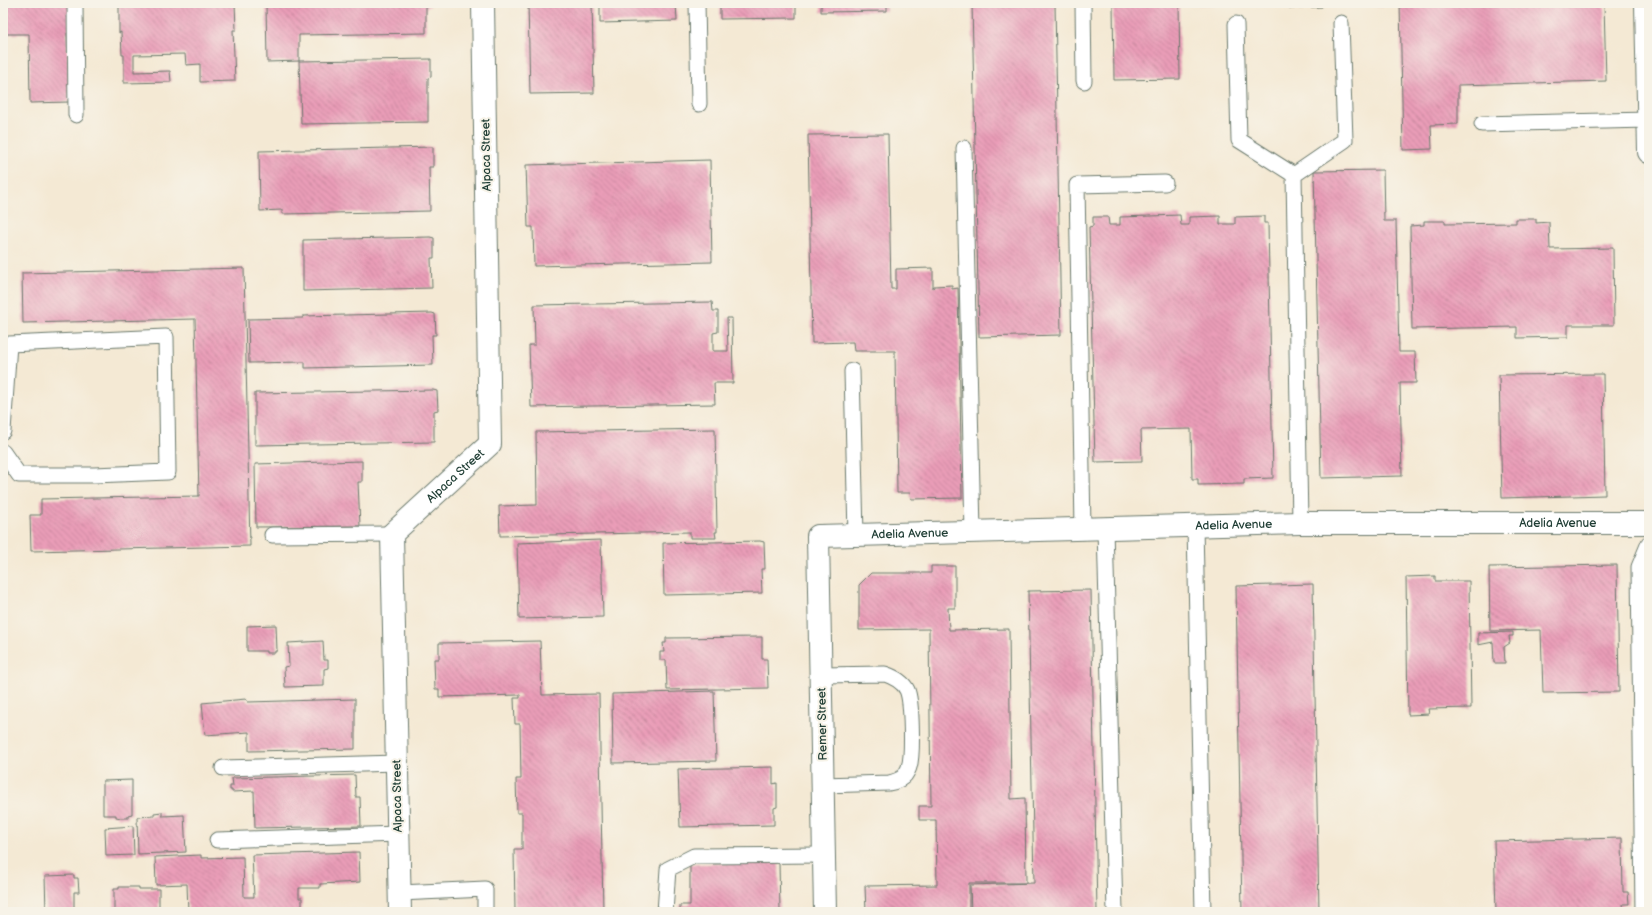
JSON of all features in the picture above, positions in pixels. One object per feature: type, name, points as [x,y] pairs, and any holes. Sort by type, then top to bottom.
[{"type":"street","name":"Alpaca Street","points":[[400,902],[392,534],[490,444],[483,3]]},
{"type":"street","points":[[1646,3],[1649,152]]},
{"type":"street","name":"Adelia Avenue","points":[[818,536],[1300,523],[1649,523]]},
{"type":"street","name":"Remer Street","points":[[818,536],[825,912]]},
{"type":"lane","points":[[75,3],[76,115]]},
{"type":"lane","points":[[697,3],[699,104]]},
{"type":"lane","points":[[1083,3],[1084,81]]},
{"type":"lane","points":[[1294,175],[1345,140],[1341,23]]},
{"type":"lane","points":[[1236,24],[1239,140],[1294,175]]},
{"type":"lane","points":[[1482,124],[1648,120]]},
{"type":"lane","points":[[964,148],[972,532]]},
{"type":"lane","points":[[1294,175],[1300,523]]},
{"type":"lane","points":[[1083,529],[1077,185],[1165,183]]},
{"type":"lane","points":[[3,431],[9,344],[166,337],[168,472],[19,475],[3,452]]},
{"type":"lane","points":[[852,371],[856,535]]},
{"type":"lane","points":[[1195,526],[1203,912]]},
{"type":"lane","points":[[1104,528],[1115,912]]},
{"type":"lane","points":[[272,535],[392,534]]},
{"type":"lane","points":[[1643,912],[1639,567],[1649,543]]},
{"type":"lane","points":[[821,676],[885,674],[895,678],[901,683],[910,700],[910,757],[909,767],[905,775],[889,784],[823,785]]},
{"type":"lane","points":[[223,768],[397,763]]},
{"type":"lane","points":[[217,840],[398,834]]},
{"type":"lane","points":[[665,912],[668,869],[694,856],[824,855]]},
{"type":"lane","points":[[400,902],[485,889],[485,912]]},
{"type":"building","points":[[3,3],[69,3],[69,33],[67,33],[69,102],[30,103],[29,34],[3,34]]},
{"type":"building","points":[[119,3],[235,3],[236,30],[233,30],[235,81],[200,82],[200,64],[186,65],[185,54],[134,55],[134,72],[170,71],[171,82],[124,83],[124,55],[122,55],[121,32],[119,33]]},
{"type":"building","points":[[266,3],[430,3],[430,6],[426,7],[426,33],[299,35],[299,61],[267,62]]},
{"type":"building","points":[[528,3],[592,3],[594,93],[530,94]]},
{"type":"building","points":[[600,3],[676,3],[677,21],[600,23]]},
{"type":"building","points":[[720,3],[796,3],[796,18],[720,19]]},
{"type":"building","points":[[821,3],[887,3],[887,11],[821,12]]},
{"type":"building","points":[[972,3],[1055,3],[1061,335],[979,337]]},
{"type":"building","points":[[1113,3],[1179,3],[1180,79],[1114,80]]},
{"type":"building","points":[[1186,3],[1224,3],[1224,4],[1186,5]]},
{"type":"building","points":[[1289,3],[1322,3],[1322,7],[1289,8]]},
{"type":"building","points":[[1346,3],[1383,3],[1383,7]]},
{"type":"building","points":[[1400,3],[1604,3],[1606,81],[1458,85],[1458,124],[1431,125],[1432,149],[1403,150]]},
{"type":"building","points":[[431,59],[431,77],[428,78],[428,122],[301,124],[299,61]]},
{"type":"building","points":[[888,134],[891,289],[896,289],[896,269],[933,268],[933,288],[934,286],[952,285],[952,289],[958,288],[962,498],[911,499],[910,493],[897,493],[895,351],[854,351],[853,342],[812,343],[808,135]]},
{"type":"building","points":[[433,147],[433,167],[429,167],[430,211],[282,214],[282,210],[260,211],[259,151]]},
{"type":"building","points":[[710,160],[712,262],[534,266],[533,227],[528,227],[526,165]]},
{"type":"building","points":[[1383,170],[1384,221],[1396,221],[1399,352],[1415,352],[1416,383],[1400,383],[1402,476],[1321,478],[1314,171]]},
{"type":"building","points":[[1180,215],[1181,225],[1189,225],[1189,217],[1220,216],[1220,224],[1235,224],[1235,217],[1264,216],[1264,223],[1268,223],[1273,478],[1244,479],[1244,484],[1198,485],[1198,479],[1192,479],[1191,429],[1141,430],[1142,461],[1095,462],[1089,227],[1093,226],[1093,217],[1108,217],[1109,225],[1120,225],[1120,217]]},
{"type":"building","points":[[1516,219],[1536,219],[1536,223],[1549,222],[1550,249],[1613,248],[1614,325],[1568,325],[1568,337],[1517,338],[1517,327],[1412,329],[1410,226],[1424,225],[1424,221],[1445,221],[1445,224],[1516,223]]},
{"type":"building","points":[[434,238],[434,258],[431,258],[432,288],[303,291],[303,240]]},
{"type":"building","points":[[244,268],[250,546],[31,551],[30,515],[41,515],[41,499],[199,496],[195,319],[23,323],[22,273]]},
{"type":"building","points":[[712,302],[713,311],[718,311],[718,332],[713,333],[713,351],[728,351],[727,318],[732,318],[733,383],[714,383],[715,404],[531,407],[529,345],[535,345],[534,305]]},
{"type":"building","points":[[435,314],[436,335],[432,335],[433,365],[305,368],[305,362],[249,363],[248,319],[303,318],[303,316]]},
{"type":"building","points":[[1603,374],[1605,495],[1502,498],[1499,375]]},
{"type":"building","points":[[437,391],[438,410],[434,411],[434,442],[255,445],[255,393]]},
{"type":"building","points":[[715,429],[716,538],[690,538],[690,532],[500,536],[499,506],[537,505],[536,432]]},
{"type":"building","points":[[362,461],[362,482],[358,482],[360,526],[256,527],[255,464]]},
{"type":"building","points":[[601,540],[603,617],[519,619],[517,543]]},
{"type":"building","points":[[764,542],[765,569],[761,569],[762,593],[664,595],[663,543]]},
{"type":"building","points":[[1617,565],[1619,692],[1543,693],[1541,630],[1490,631],[1489,567]]},
{"type":"building","points":[[931,566],[955,566],[955,608],[948,608],[949,630],[1009,629],[1011,799],[1025,798],[1026,883],[969,883],[969,912],[866,912],[865,886],[937,885],[936,820],[919,820],[919,806],[931,806],[929,629],[859,630],[859,585],[871,573],[931,573]]},
{"type":"building","points":[[1435,576],[1435,581],[1469,581],[1471,708],[1428,709],[1429,714],[1408,715],[1406,577]]},
{"type":"building","points":[[1313,584],[1319,912],[1242,912],[1236,586]]},
{"type":"building","points":[[1091,590],[1097,912],[971,912],[970,885],[1034,883],[1028,591]]},
{"type":"building","points":[[276,625],[277,651],[275,651],[275,653],[267,653],[267,651],[247,651],[247,626]]},
{"type":"building","points":[[1513,632],[1513,636],[1509,636],[1510,643],[1504,647],[1505,663],[1494,663],[1493,642],[1478,645],[1478,633]]},
{"type":"building","points":[[762,637],[762,659],[767,659],[768,688],[667,690],[666,660],[660,660],[660,652],[664,652],[663,643],[666,643],[666,638]]},
{"type":"building","points":[[323,641],[324,660],[328,660],[328,668],[324,669],[324,686],[285,687],[284,667],[289,666],[288,643]]},
{"type":"building","points":[[540,641],[542,695],[599,694],[603,912],[515,912],[514,849],[522,849],[522,813],[517,813],[516,779],[521,779],[520,724],[515,724],[514,698],[520,698],[520,695],[439,697],[439,689],[435,689],[434,659],[439,659],[439,643]]},
{"type":"building","points":[[714,691],[716,761],[613,763],[612,694]]},
{"type":"building","points":[[246,699],[248,702],[355,699],[355,749],[249,751],[249,732],[205,735],[202,703]]},
{"type":"building","points":[[773,767],[773,784],[777,783],[777,807],[774,808],[774,825],[680,827],[678,769]]},
{"type":"building","points":[[355,775],[356,797],[360,797],[361,826],[255,828],[254,791],[232,792],[232,790],[230,790],[230,786],[233,786],[232,778]]},
{"type":"building","points":[[132,780],[132,814],[128,815],[128,818],[116,817],[116,815],[103,815],[103,781]]},
{"type":"building","points":[[162,812],[162,816],[184,815],[186,852],[138,854],[137,817],[154,816],[154,813]]},
{"type":"building","points":[[133,826],[134,855],[106,856],[105,828]]},
{"type":"building","points":[[1622,838],[1623,892],[1628,892],[1629,904],[1623,904],[1624,912],[1496,912],[1494,841]]},
{"type":"building","points":[[359,852],[360,882],[320,884],[320,888],[299,888],[299,898],[302,898],[302,912],[188,912],[187,884],[156,885],[155,857],[201,855],[201,858],[243,857],[244,897],[254,897],[252,855]]},
{"type":"building","points":[[779,863],[780,912],[680,912],[680,905],[690,905],[690,864]]},
{"type":"building","points":[[74,875],[74,878],[78,878],[79,892],[74,892],[74,912],[46,912],[45,876]]},
{"type":"building","points":[[119,887],[159,889],[159,912],[114,912],[114,889],[119,889]]}]
